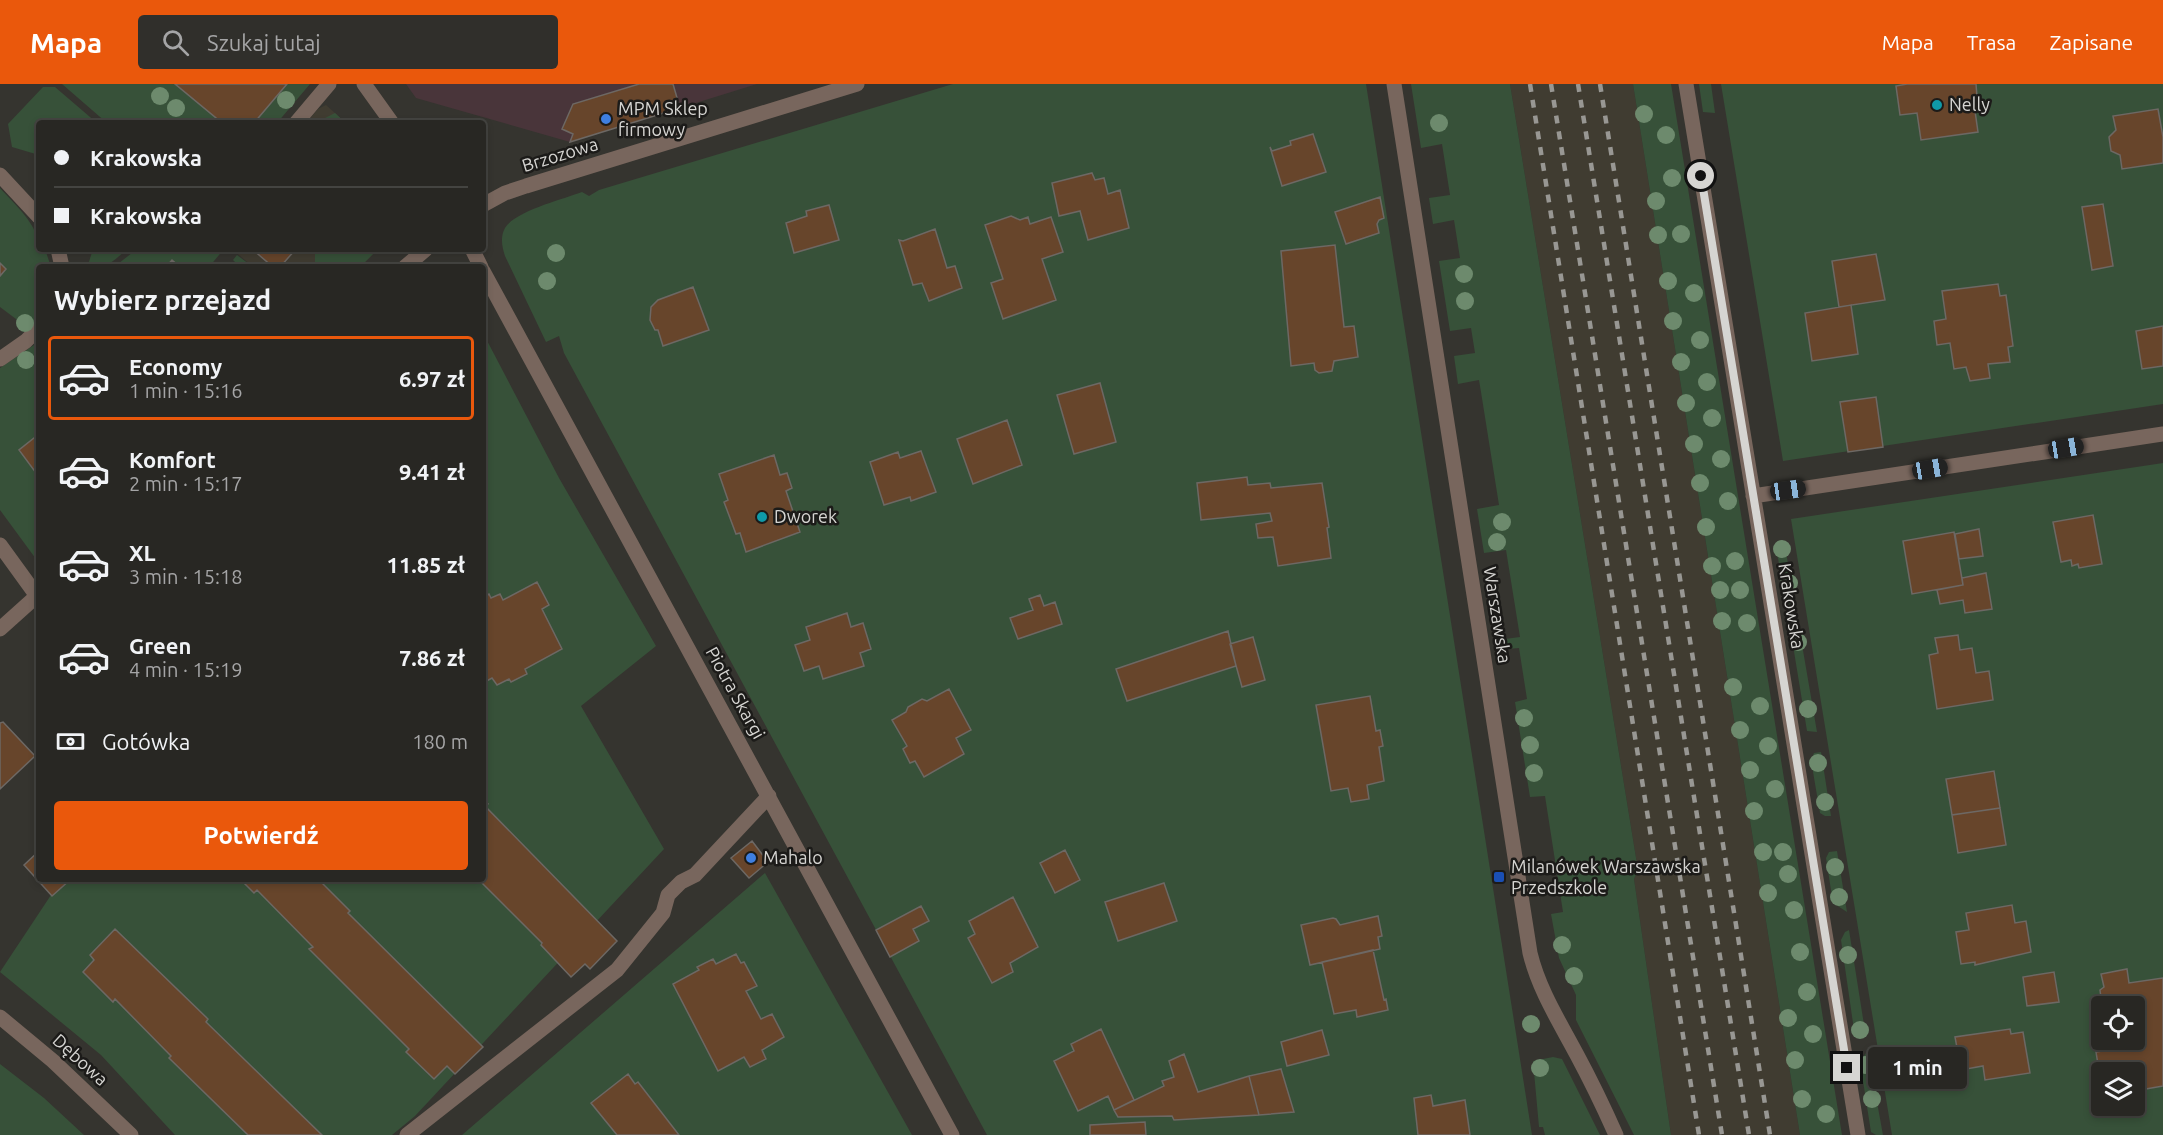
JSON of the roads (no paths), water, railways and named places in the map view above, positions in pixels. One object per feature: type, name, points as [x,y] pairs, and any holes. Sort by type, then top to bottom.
[{"type":"street","points":[[299,120],[329,84]]},
{"type":"street","points":[[364,84],[390,120]]},
{"type":"street","name":"Brzozowa","points":[[486,203],[505,193],[526,186],[857,84]]},
{"type":"street","name":"Warszawska","points":[[1394,84],[1530,953],[1544,994],[1578,1056],[1616,1135]]},
{"type":"street","name":"Krakowska","points":[[1686,84],[1858,1135]]},
{"type":"street","points":[[0,175],[36,214]]},
{"type":"street","points":[[408,264],[422,252]]},
{"type":"street","name":"Piotra Skargi","points":[[486,276],[952,1135]]},
{"type":"street","points":[[0,359],[36,331]]},
{"type":"street","points":[[1753,496],[2163,434]]},
{"type":"street","points":[[0,545],[36,592]]},
{"type":"street","points":[[0,629],[36,597]]},
{"type":"street","points":[[407,1135],[617,970],[663,913],[668,895],[681,882],[695,875],[769,796]]},
{"type":"street","name":"Dębowa","points":[[0,1017],[53,1061],[131,1135]]},
{"type":"railway","points":[[1530,84],[1699,1135]]},
{"type":"railway","points":[[1551,84],[1722,1135]]},
{"type":"railway","points":[[1578,84],[1749,1135]]},
{"type":"railway","points":[[1600,84],[1770,1135]]},
{"type":"place","name":"Nelly","points":[[1937,105]]},
{"type":"place","name":"MPM Sklep firmowy","points":[[606,119]]},
{"type":"place","name":"Dworek","points":[[762,517]]},
{"type":"place","name":"Mahalo","points":[[751,858]]},
{"type":"place","name":"Milanówek Warszawska Przedszkole","points":[[1499,877]]}]
